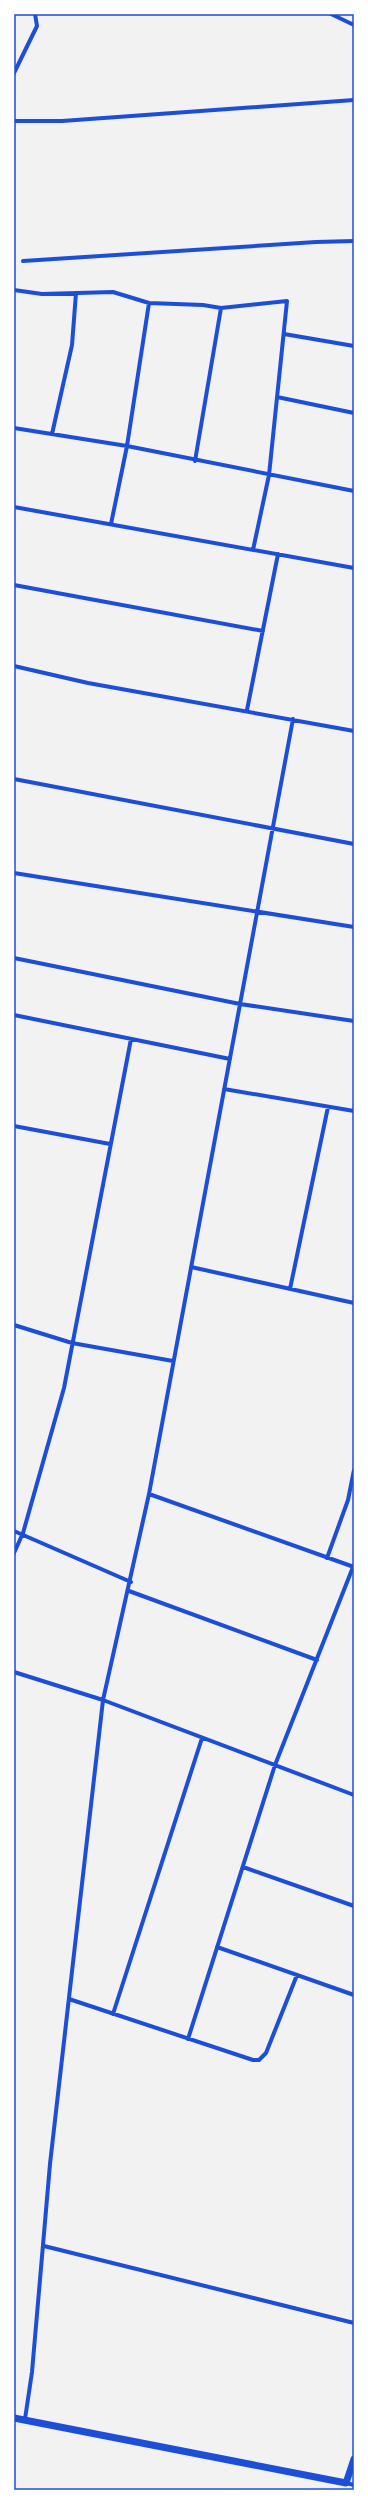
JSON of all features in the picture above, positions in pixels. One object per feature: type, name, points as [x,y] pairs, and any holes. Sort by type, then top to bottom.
[{"type":"street","points":[[14,73],[37,26],[35,14]]},
{"type":"street","points":[[331,14],[354,25]]},
{"type":"street","points":[[14,121],[62,121],[354,100]]},
{"type":"street","points":[[23,261],[316,242],[354,241]]},
{"type":"street","points":[[14,290],[42,294],[113,292],[149,303],[203,305],[221,308],[287,301],[269,475],[253,550]]},
{"type":"street","points":[[52,434],[72,346],[76,292]]},
{"type":"street","points":[[111,524],[127,446],[149,303]]},
{"type":"street","points":[[195,460],[221,308]]},
{"type":"street","points":[[284,334],[354,346]]},
{"type":"street","points":[[277,397],[354,413]]},
{"type":"street","points":[[14,428],[127,446],[269,475],[354,490]]},
{"type":"street","points":[[14,507],[354,568]]},
{"type":"street","points":[[247,710],[278,554]]},
{"type":"street","points":[[14,585],[263,631]]},
{"type":"street","points":[[14,666],[88,683],[247,710],[354,731]]},
{"type":"street","points":[[24,2419],[32,2372],[50,2164],[103,1700],[129,1591],[149,1494],[293,719]]},
{"type":"street","points":[[14,779],[273,830],[354,844]]},
{"type":"street","points":[[14,873],[258,910],[354,927]]},
{"type":"street","points":[[14,958],[240,1004],[354,1022]]},
{"type":"street","points":[[14,1015],[230,1059]]},
{"type":"street","points":[[14,1553],[23,1534],[64,1388],[131,1039]]},
{"type":"street","points":[[224,1089],[354,1112]]},
{"type":"street","points":[[290,1289],[328,1107]]},
{"type":"street","points":[[14,1126],[110,1144]]},
{"type":"street","points":[[191,1267],[354,1304]]},
{"type":"street","points":[[14,1325],[72,1343],[173,1361]]},
{"type":"street","points":[[327,1558],[348,1500],[354,1470]]},
{"type":"street","points":[[149,1494],[353,1567],[276,1766],[188,2038]]},
{"type":"street","points":[[14,1531],[131,1582]]},
{"type":"street","points":[[129,1591],[317,1660]]},
{"type":"street","points":[[14,1672],[103,1700],[354,1794]]},
{"type":"street","points":[[113,2014],[202,1738]]},
{"type":"street","points":[[243,1867],[354,1906]]},
{"type":"street","points":[[217,1947],[354,1995]]},
{"type":"street","points":[[69,1999],[259,2060],[266,2053],[297,1975]]},
{"type":"street","points":[[44,2246],[354,2323]]},
{"type":"street","points":[[14,2418],[354,2485]]},
{"type":"street","points":[[346,2483],[354,2459]]}]
